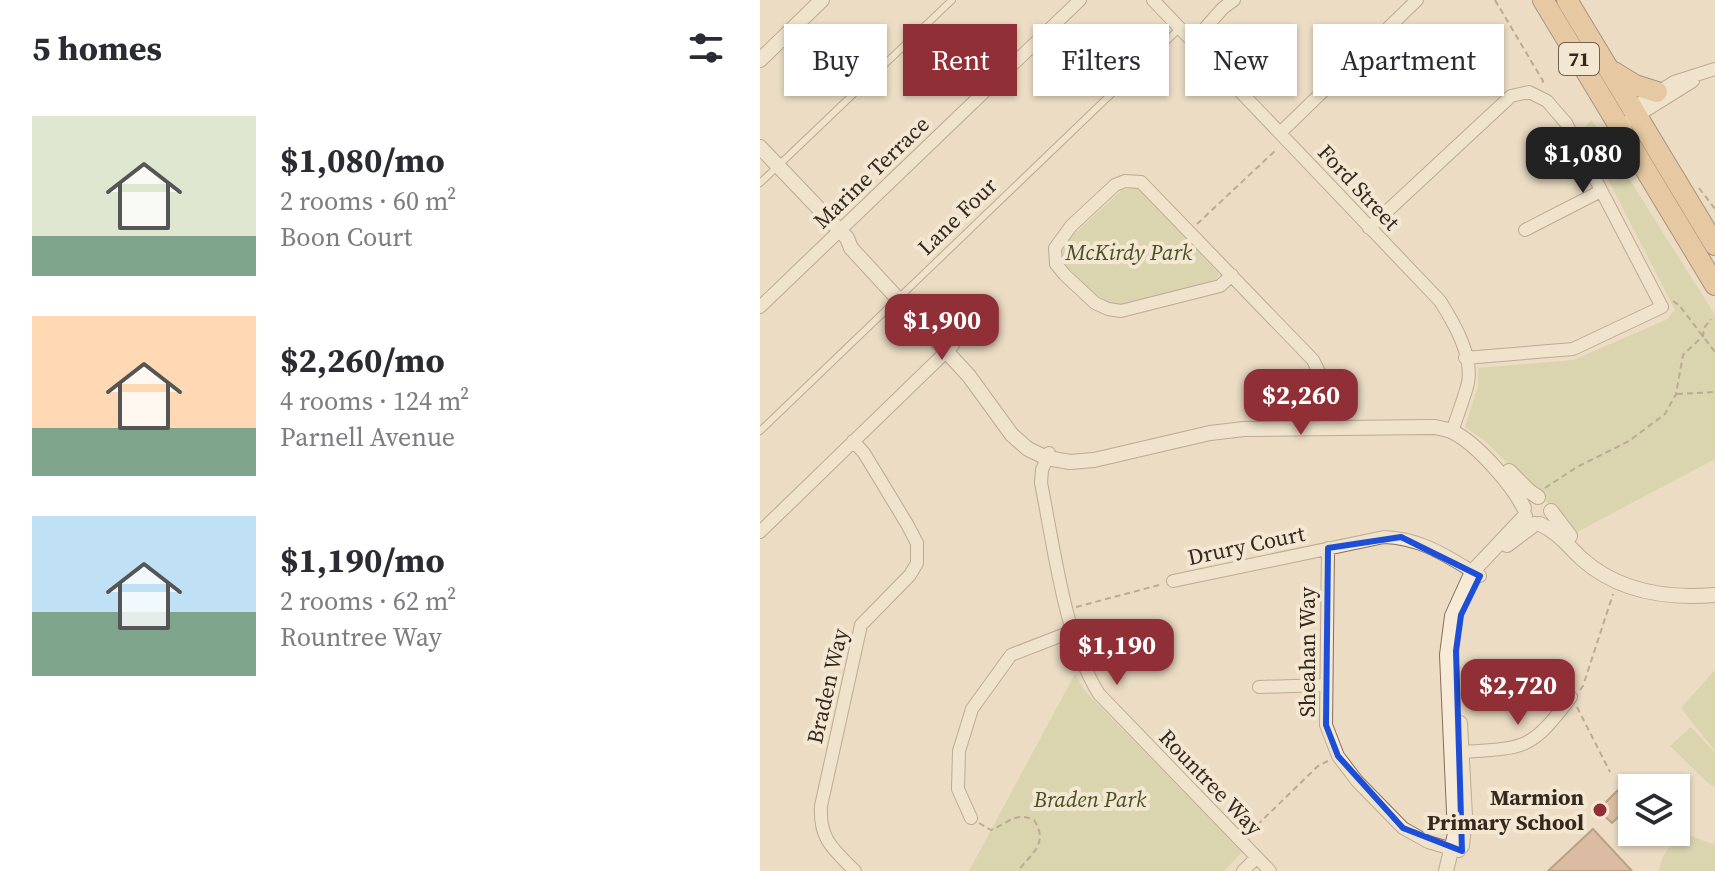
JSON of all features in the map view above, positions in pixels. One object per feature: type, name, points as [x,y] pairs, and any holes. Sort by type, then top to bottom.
[{"type":"highway","name":"71","points":[[1543,0],[1715,245]]},
{"type":"highway","name":"71","points":[[1567,0],[1611,70],[1627,117],[1715,285]]},
{"type":"highway","points":[[1611,70],[1635,85],[1657,92]]},
{"type":"street","points":[[760,60],[822,0]]},
{"type":"street","name":"Marine Terrace","points":[[760,307],[843,234],[1080,0]]},
{"type":"street","name":"Ford Street","points":[[1153,0],[1185,33]]},
{"type":"street","points":[[1209,24],[1234,0]]},
{"type":"street","points":[[1283,136],[1417,0]]},
{"type":"street","points":[[1627,117],[1712,69]]},
{"type":"street","points":[[1627,117],[1674,82],[1712,69]]},
{"type":"street","points":[[1369,228],[1511,96],[1529,92],[1547,101],[1566,123],[1662,307],[1573,349],[1465,358]]},
{"type":"street","name":"Ford Street","points":[[1245,96],[1440,301],[1456,326],[1468,380],[1453,427]]},
{"type":"street","points":[[760,147],[843,234],[851,248],[902,295],[950,348],[1012,435],[1028,449],[1080,461],[1210,433],[1244,429],[1328,422],[1453,427],[1486,446],[1533,493],[1549,503],[1551,511],[1578,544],[1602,563],[1630,578],[1677,588],[1715,585]]},
{"type":"street","points":[[1232,275],[1220,286],[1121,311],[1095,303],[1056,264],[1055,248],[1060,239],[1115,185],[1125,181],[1141,182],[1190,231],[1232,275],[1313,360],[1323,380],[1328,422]]},
{"type":"street","points":[[1525,230],[1601,191]]},
{"type":"street","points":[[760,532],[950,348]]},
{"type":"street","points":[[1453,427],[1513,489],[1531,518],[1554,531],[1582,559],[1617,582],[1639,591],[1663,595],[1715,595]]},
{"type":"street","name":"Braden Way","points":[[853,441],[864,453],[917,543],[917,563],[910,575],[861,625],[821,806],[820,825],[824,836],[855,871]]},
{"type":"street","name":"Rountree Way","points":[[1048,455],[1041,483],[1067,609],[1086,674],[1099,694],[1270,871]]},
{"type":"street","points":[[1531,518],[1528,501],[1533,493]]},
{"type":"street","points":[[1531,518],[1548,519],[1551,511]]},
{"type":"street","points":[[1456,871],[1447,655],[1452,616],[1476,574],[1531,518]]},
{"type":"street","points":[[1328,548],[1364,540],[1401,537],[1430,547],[1476,574]]},
{"type":"street","name":"Drury Court","points":[[1173,581],[1328,548]]},
{"type":"street","name":"Sheahan Way","points":[[1328,548],[1326,725],[1338,756],[1357,781],[1403,828],[1428,842],[1457,850]]},
{"type":"street","points":[[1446,871],[1457,850],[1465,816],[1456,677],[1457,639],[1465,603],[1476,574]]},
{"type":"street","points":[[971,818],[958,789],[959,751],[972,709],[1011,655],[1073,631]]},
{"type":"street","points":[[1259,687],[1326,685]]},
{"type":"street","points":[[1462,752],[1516,748],[1537,738],[1571,697]]},
{"type":"street","points":[[1243,871],[1256,858]]},
{"type":"lane","points":[[760,183],[952,0]]},
{"type":"lane","name":"Lane Four","points":[[760,431],[1180,28]]},
{"type":"path","points":[[1495,0],[1543,81],[1538,97]]},
{"type":"path","points":[[1190,231],[1283,136]]},
{"type":"path","points":[[1657,297],[1668,298],[1679,305],[1715,352]]},
{"type":"path","points":[[1533,493],[1537,482],[1545,488],[1577,467],[1629,441],[1665,414],[1676,394],[1683,355],[1703,336],[1704,328],[1711,319]]},
{"type":"path","points":[[1676,394],[1715,392]]},
{"type":"path","points":[[1067,609],[1173,581]]},
{"type":"path","points":[[1610,772],[1571,697],[1583,686],[1617,582]]},
{"type":"path","points":[[1240,841],[1318,766],[1338,756]]},
{"type":"path","points":[[971,818],[991,830],[1010,818],[1027,817],[1034,820],[1042,835],[1041,842],[1018,871]]},
{"type":"highlighted area","points":[[1401,537],[1480,576],[1461,615],[1456,651],[1462,851],[1403,828],[1338,756],[1326,725],[1328,548]]},
{"type":"green space","points":[[1592,120],[1715,315],[1715,459],[1577,532],[1484,440],[1465,427],[1478,386],[1478,368],[1573,360],[1666,320],[1675,310],[1582,129]]},
{"type":"green space","name":"McKirdy Park","points":[[1138,187],[1219,274],[1215,281],[1114,305],[1099,300],[1075,276],[1061,258],[1063,244],[1122,190]]},
{"type":"green space","points":[[1715,670],[1715,751],[1681,708]]},
{"type":"green space","name":"Braden Park","points":[[1075,674],[1085,691],[1242,852],[1224,871],[969,871]]},
{"type":"green space","points":[[1691,727],[1715,753],[1715,787],[1670,746]]},
{"type":"green space","points":[[1690,836],[1715,845],[1715,871],[1659,871],[1669,848],[1690,846]]},
{"type":"building","points":[[1618,790],[1618,817],[1612,823],[1598,810]]},
{"type":"building","points":[[1593,829],[1632,871],[1548,871]]},
{"type":"place","name":"Marmion Primary School","points":[[1600,810]]}]
